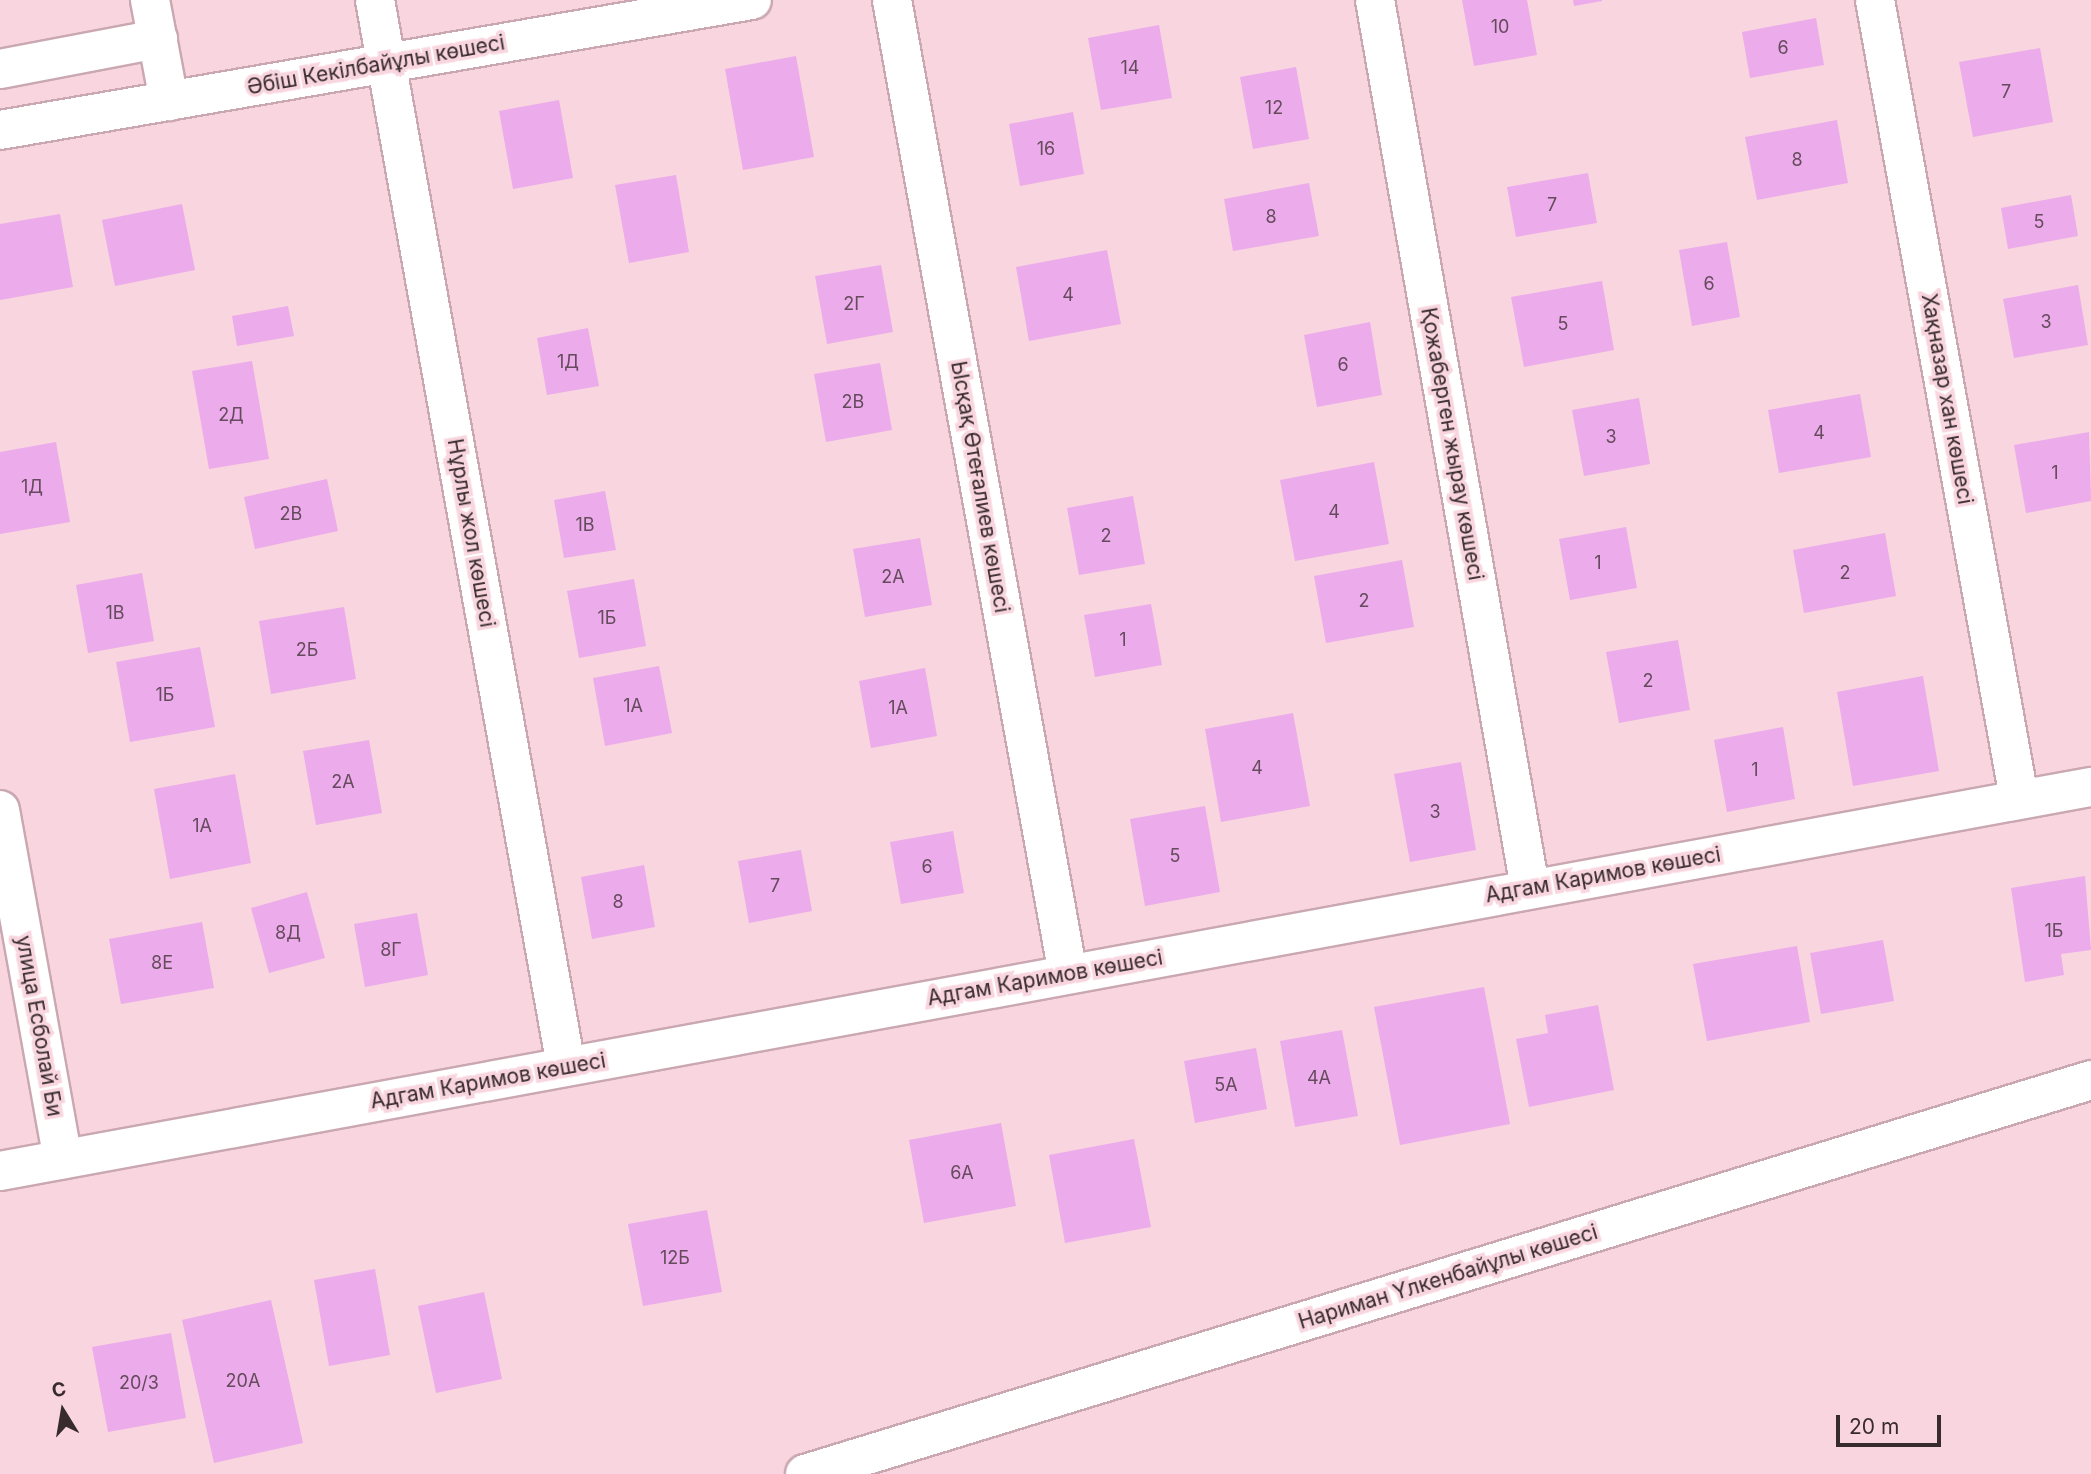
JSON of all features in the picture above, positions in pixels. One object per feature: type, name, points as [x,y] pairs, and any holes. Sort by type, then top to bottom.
[{"type":"street","points":[[150,0],[169,101]]},
{"type":"street","name":"Нұрлы жол көшесі","points":[[375,0],[566,1066]]},
{"type":"street","name":"Әбіш Кекілбайұлы көшесі","points":[[0,130],[752,0]]},
{"type":"street","name":"Ысқақ Өтеғалиев көшесі","points":[[892,0],[1068,974]]},
{"type":"street","name":"Қожаберген жырау көшесі","points":[[1375,0],[1530,888]]},
{"type":"street","name":"Хақназар хан көшесі","points":[[1875,0],[2019,798]]},
{"type":"street","points":[[0,68],[158,39]]},
{"type":"street","name":"Адгам Каримов көшесі","points":[[0,1171],[2019,798],[2091,787]]},
{"type":"street","name":"улица Есболай Би","points":[[0,810],[63,1159]]},
{"type":"street","name":"Нариман Үлкенбайұлы көшесі","points":[[805,1474],[2091,1080]]},
{"type":"building","points":[[1462,0],[1527,0],[1537,55],[1474,66]]},
{"type":"building","points":[[1573,0],[1602,0],[1602,1],[1574,6]]},
{"type":"building","points":[[1816,18],[1824,65],[1750,78],[1742,32]]},
{"type":"building","points":[[1159,25],[1172,98],[1101,110],[1088,38]]},
{"type":"building","points":[[2040,48],[2053,122],[1973,137],[1959,62]]},
{"type":"building","points":[[796,56],[814,157],[743,170],[725,69]]},
{"type":"building","points":[[1296,67],[1309,139],[1253,149],[1240,77]]},
{"type":"building","points":[[559,100],[573,178],[513,189],[499,111]]},
{"type":"building","points":[[1073,112],[1084,174],[1020,186],[1009,124]]},
{"type":"building","points":[[1837,120],[1848,183],[1757,200],[1745,137]]},
{"type":"building","points":[[1588,173],[1597,223],[1516,237],[1507,187]]},
{"type":"building","points":[[676,175],[689,252],[629,263],[615,185]]},
{"type":"building","points":[[1309,183],[1319,236],[1233,251],[1224,199]]},
{"type":"building","points":[[2071,195],[2078,236],[2008,249],[2001,208]]},
{"type":"building","points":[[182,204],[195,270],[115,286],[102,220]]},
{"type":"building","points":[[60,214],[73,287],[0,300],[0,224]]},
{"type":"building","points":[[1727,242],[1740,317],[1692,326],[1679,250]]},
{"type":"building","points":[[1107,250],[1121,324],[1029,341],[1016,267]]},
{"type":"building","points":[[881,265],[893,332],[827,344],[815,276]]},
{"type":"building","points":[[1602,281],[1614,350],[1524,367],[1511,297]]},
{"type":"building","points":[[2078,285],[2088,345],[2014,358],[2003,299]]},
{"type":"building","points":[[288,306],[294,336],[237,346],[232,316]]},
{"type":"building","points":[[1370,322],[1382,395],[1317,407],[1304,335]]},
{"type":"building","points":[[588,328],[599,386],[547,395],[537,338]]},
{"type":"building","points":[[252,361],[269,459],[209,469],[192,371]]},
{"type":"building","points":[[880,363],[892,430],[826,442],[814,374]]},
{"type":"building","points":[[1860,394],[1871,457],[1779,473],[1768,410]]},
{"type":"building","points":[[1639,398],[1650,464],[1584,476],[1572,410]]},
{"type":"building","points":[[2089,432],[2091,501],[2026,513],[2014,445]]},
{"type":"building","points":[[56,442],[70,522],[0,534],[0,452]]},
{"type":"building","points":[[1374,462],[1389,544],[1295,561],[1280,480]]},
{"type":"building","points":[[327,479],[338,531],[255,549],[244,497]]},
{"type":"building","points":[[605,491],[616,550],[564,558],[554,500]]},
{"type":"building","points":[[1133,496],[1145,564],[1079,575],[1067,508]]},
{"type":"building","points":[[1626,527],[1637,588],[1570,600],[1559,539]]},
{"type":"building","points":[[1885,533],[1896,596],[1804,613],[1793,550]]},
{"type":"building","points":[[920,538],[932,605],[865,617],[853,549]]},
{"type":"building","points":[[1402,560],[1414,627],[1326,643],[1314,576]]},
{"type":"building","points":[[142,573],[154,641],[88,653],[76,585]]},
{"type":"building","points":[[634,579],[646,646],[579,658],[567,591]]},
{"type":"building","points":[[1151,604],[1162,665],[1095,677],[1084,615]]},
{"type":"building","points":[[344,607],[356,679],[271,694],[259,621]]},
{"type":"building","points":[[1678,640],[1690,710],[1619,723],[1606,652]]},
{"type":"building","points":[[200,647],[215,727],[130,742],[116,662]]},
{"type":"building","points":[[659,666],[672,733],[605,746],[593,678]]},
{"type":"building","points":[[925,668],[937,736],[871,748],[859,681]]},
{"type":"building","points":[[1923,676],[1939,771],[1853,786],[1837,692]]},
{"type":"building","points":[[1293,713],[1310,806],[1221,822],[1205,729]]},
{"type":"building","points":[[1783,727],[1795,799],[1727,812],[1714,740]]},
{"type":"building","points":[[369,740],[382,813],[316,825],[303,751]]},
{"type":"building","points":[[1461,762],[1476,850],[1410,862],[1394,774]]},
{"type":"building","points":[[235,774],[251,863],[170,879],[154,789]]},
{"type":"building","points":[[1205,806],[1220,892],[1145,906],[1130,819]]},
{"type":"building","points":[[953,831],[964,893],[901,904],[890,842]]},
{"type":"building","points":[[801,850],[812,911],[749,923],[738,861]]},
{"type":"building","points":[[644,865],[655,927],[592,939],[581,877]]},
{"type":"building","points":[[2085,876],[2091,950],[2061,954],[2064,975],[2025,982],[2011,888]]},
{"type":"building","points":[[307,892],[325,958],[269,973],[251,908]]},
{"type":"building","points":[[417,913],[428,975],[365,987],[354,924]]},
{"type":"building","points":[[202,922],[214,988],[121,1004],[109,939]]},
{"type":"building","points":[[1883,940],[1894,1001],[1821,1014],[1810,953]]},
{"type":"building","points":[[1797,946],[1810,1022],[1707,1041],[1693,964]]},
{"type":"building","points":[[1484,987],[1510,1124],[1400,1145],[1374,1007]]},
{"type":"building","points":[[1598,1005],[1614,1090],[1529,1107],[1516,1039],[1548,1033],[1545,1015]]},
{"type":"building","points":[[1342,1030],[1358,1116],[1295,1127],[1280,1041]]},
{"type":"building","points":[[1256,1048],[1267,1109],[1195,1123],[1184,1061]]},
{"type":"building","points":[[1001,1123],[1016,1206],[924,1223],[909,1140]]},
{"type":"building","points":[[1134,1139],[1151,1227],[1065,1243],[1049,1155]]},
{"type":"building","points":[[707,1210],[722,1292],[643,1306],[628,1224]]},
{"type":"building","points":[[375,1269],[390,1355],[329,1366],[314,1280]]},
{"type":"building","points":[[484,1292],[502,1379],[436,1393],[418,1306]]},
{"type":"building","points":[[271,1300],[303,1443],[214,1463],[182,1320]]},
{"type":"building","points":[[171,1333],[186,1418],[108,1432],[92,1347]]}]
